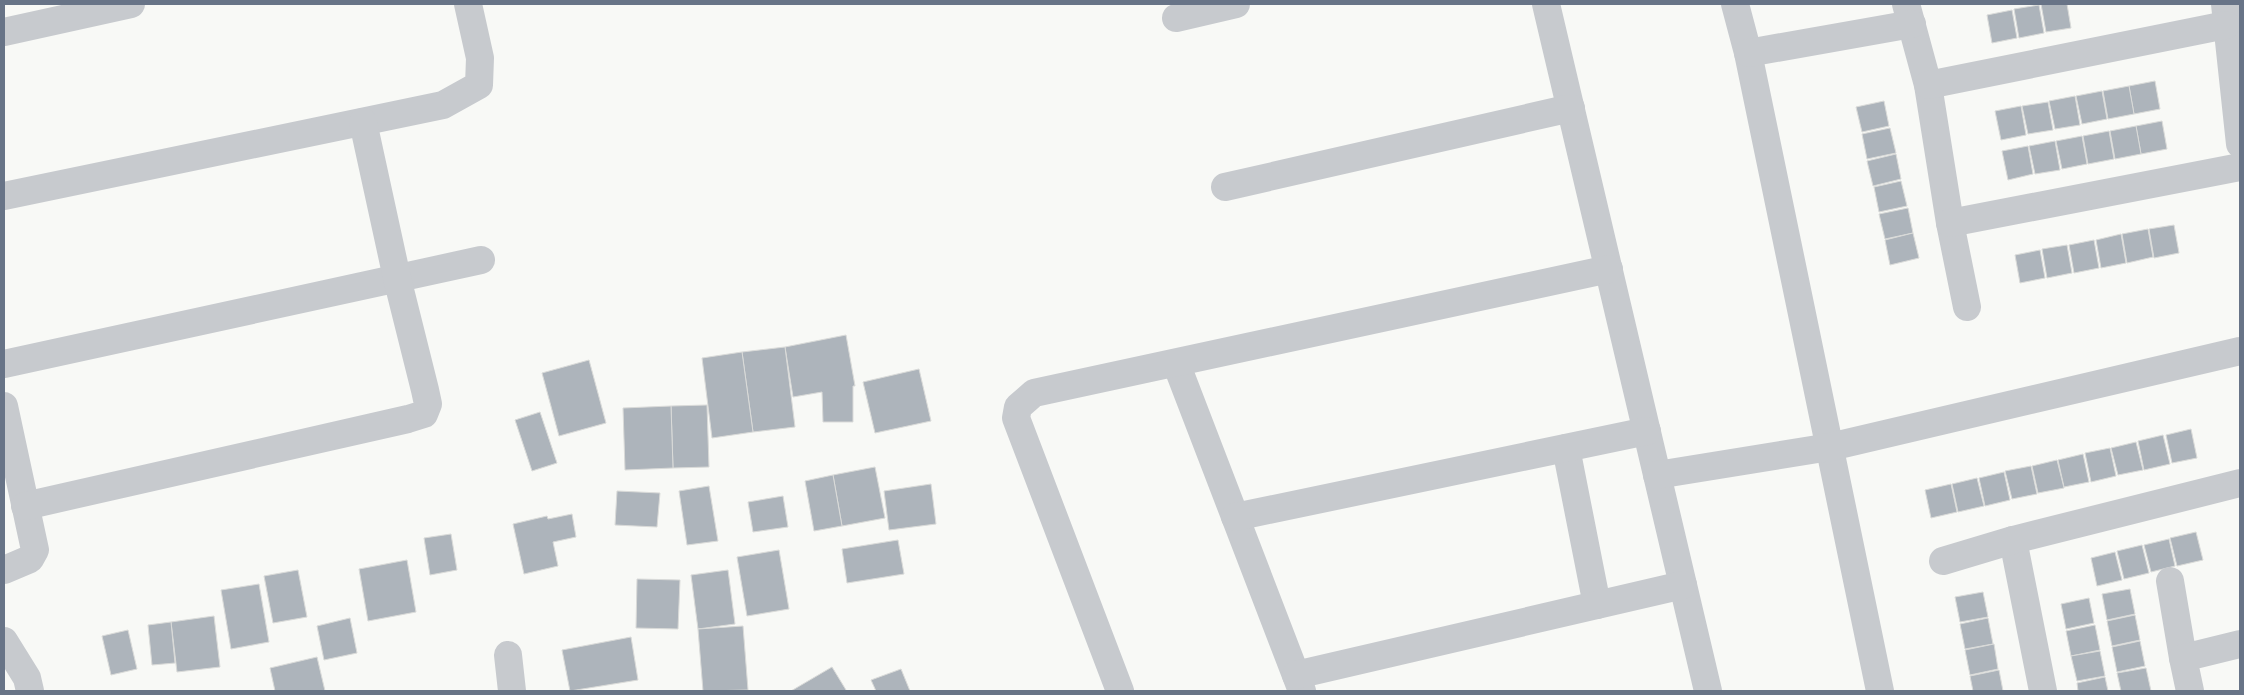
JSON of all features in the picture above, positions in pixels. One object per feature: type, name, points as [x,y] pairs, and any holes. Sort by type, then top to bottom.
[{"type":"street","points":[[4,32],[131,4]]},
{"type":"street","points":[[4,196],[443,105],[480,85],[480,58],[468,4]]},
{"type":"street","points":[[1176,18],[1236,4]]},
{"type":"street","points":[[1546,4],[1708,691]]},
{"type":"street","points":[[1735,4],[1748,53],[1880,691]]},
{"type":"street","points":[[1748,53],[1909,14],[1928,85],[1950,223],[1967,306]]},
{"type":"street","points":[[1928,85],[2225,14],[2240,144]]},
{"type":"street","points":[[1225,187],[1571,108]]},
{"type":"street","points":[[25,506],[424,414],[428,404],[397,278],[364,122]]},
{"type":"street","points":[[1950,223],[2240,167]]},
{"type":"street","points":[[4,364],[481,260]]},
{"type":"street","points":[[1120,691],[1016,418],[1018,407],[1034,393],[1609,270]]},
{"type":"street","points":[[1657,475],[1830,446],[2240,351]]},
{"type":"street","points":[[1176,363],[1299,683],[1596,605],[1683,585]]},
{"type":"street","points":[[4,406],[35,550],[30,559],[4,570]]},
{"type":"street","points":[[1235,517],[1647,431]]},
{"type":"street","points":[[1566,448],[1596,605]]},
{"type":"street","points":[[1943,560],[2013,540],[2240,483]]},
{"type":"street","points":[[2013,540],[2042,691]]},
{"type":"street","points":[[2170,581],[2190,691]]},
{"type":"street","points":[[4,641],[27,678],[30,691]]},
{"type":"street","points":[[2183,658],[2240,644]]},
{"type":"street","points":[[508,654],[512,691]]},
{"type":"building","points":[[2041,4],[2067,4],[2071,28],[2046,32]]},
{"type":"building","points":[[2039,5],[2044,33],[2019,38],[2014,9]]},
{"type":"building","points":[[2012,10],[2017,38],[1992,43],[1987,15]]},
{"type":"building","points":[[2155,81],[2160,109],[2134,114],[2129,86]]},
{"type":"building","points":[[2129,86],[2134,114],[2108,119],[2103,91]]},
{"type":"building","points":[[2102,91],[2107,119],[2082,124],[2076,96]]},
{"type":"building","points":[[2075,96],[2080,125],[2055,129],[2049,101]]},
{"type":"building","points":[[1884,101],[1889,126],[1862,132],[1856,107]]},
{"type":"building","points":[[2048,102],[2053,130],[2028,134],[2022,106]]},
{"type":"building","points":[[2021,106],[2026,135],[2001,140],[1995,111]]},
{"type":"building","points":[[2162,121],[2167,149],[2141,154],[2136,126]]},
{"type":"building","points":[[2136,126],[2141,154],[2115,159],[2110,131]]},
{"type":"building","points":[[1890,128],[1896,153],[1867,159],[1862,134]]},
{"type":"building","points":[[2109,131],[2114,159],[2088,164],[2083,136]]},
{"type":"building","points":[[2082,136],[2087,164],[2062,169],[2056,141]]},
{"type":"building","points":[[2055,141],[2060,170],[2035,174],[2029,146]]},
{"type":"building","points":[[2028,146],[2033,174],[2008,180],[2002,151]]},
{"type":"building","points":[[1896,154],[1901,179],[1873,186],[1867,161]]},
{"type":"building","points":[[1901,181],[1907,206],[1879,212],[1874,187]]},
{"type":"building","points":[[1908,208],[1913,233],[1885,239],[1879,214]]},
{"type":"building","points":[[2174,225],[2179,253],[2154,258],[2149,229]]},
{"type":"building","points":[[2148,229],[2153,257],[2127,263],[2122,234]]},
{"type":"building","points":[[1913,233],[1919,258],[1890,265],[1885,240]]},
{"type":"building","points":[[2121,234],[2126,263],[2101,268],[2096,240]]},
{"type":"building","points":[[2094,240],[2099,268],[2074,273],[2069,245]]},
{"type":"building","points":[[2067,245],[2072,273],[2047,278],[2042,249]]},
{"type":"building","points":[[2040,250],[2045,278],[2020,283],[2015,255]]},
{"type":"building","points":[[846,335],[855,386],[853,386],[853,422],[823,422],[822,392],[793,397],[785,347]]},
{"type":"building","points":[[785,347],[795,427],[753,432],[742,352]]},
{"type":"building","points":[[742,352],[753,432],[712,438],[702,358]]},
{"type":"building","points":[[589,360],[606,423],[559,436],[542,373]]},
{"type":"building","points":[[919,369],[931,421],[875,433],[863,382]]},
{"type":"building","points":[[707,405],[709,467],[673,468],[671,406]]},
{"type":"building","points":[[671,406],[673,468],[625,470],[623,408]]},
{"type":"building","points":[[540,412],[557,463],[532,471],[515,420]]},
{"type":"building","points":[[2191,429],[2197,458],[2172,463],[2166,435]]},
{"type":"building","points":[[2163,435],[2170,464],[2144,470],[2138,441]]},
{"type":"building","points":[[2136,442],[2143,470],[2118,475],[2111,448]]},
{"type":"building","points":[[2110,448],[2116,476],[2091,482],[2085,453]]},
{"type":"building","points":[[2083,454],[2089,482],[2064,487],[2058,460]]},
{"type":"building","points":[[2057,460],[2064,488],[2038,493],[2032,466]]},
{"type":"building","points":[[2031,466],[2037,494],[2012,499],[2005,471]]},
{"type":"building","points":[[875,467],[885,518],[842,526],[833,475]]},
{"type":"building","points":[[2004,472],[2010,500],[1985,506],[1979,478]]},
{"type":"building","points":[[833,475],[842,526],[814,531],[805,481]]},
{"type":"building","points":[[1977,478],[1984,506],[1958,512],[1952,484]]},
{"type":"building","points":[[931,484],[936,524],[889,530],[884,491]]},
{"type":"building","points":[[1951,484],[1957,512],[1931,518],[1925,490]]},
{"type":"building","points":[[709,486],[718,541],[687,545],[679,491]]},
{"type":"building","points":[[617,491],[660,493],[657,527],[615,525]]},
{"type":"building","points":[[783,496],[788,527],[753,532],[748,502]]},
{"type":"building","points":[[572,514],[576,537],[553,542],[558,566],[524,574],[513,524],[547,516],[548,519]]},
{"type":"building","points":[[2196,532],[2203,560],[2177,566],[2170,538]]},
{"type":"building","points":[[451,534],[457,570],[430,575],[424,538]]},
{"type":"building","points":[[2169,539],[2175,566],[2151,572],[2144,545]]},
{"type":"building","points":[[898,540],[904,574],[847,583],[842,549]]},
{"type":"building","points":[[2142,545],[2149,573],[2124,579],[2117,551]]},
{"type":"building","points":[[779,550],[789,609],[747,616],[737,557]]},
{"type":"building","points":[[2115,552],[2122,580],[2097,586],[2091,558]]},
{"type":"building","points":[[407,560],[416,612],[368,621],[359,569]]},
{"type":"building","points":[[298,570],[307,617],[273,623],[264,576]]},
{"type":"building","points":[[728,570],[735,624],[698,629],[691,575]]},
{"type":"building","points":[[637,579],[680,580],[678,629],[636,628]]},
{"type":"building","points":[[259,584],[269,642],[231,649],[221,590]]},
{"type":"building","points":[[2130,589],[2135,614],[2107,620],[2102,594]]},
{"type":"building","points":[[1983,592],[1988,617],[1960,622],[1955,597]]},
{"type":"building","points":[[2089,598],[2094,623],[2066,629],[2061,604]]},
{"type":"building","points":[[2135,615],[2140,640],[2112,646],[2107,621]]},
{"type":"building","points":[[214,616],[220,667],[177,672],[171,622]]},
{"type":"building","points":[[350,618],[357,653],[324,660],[317,626]]},
{"type":"building","points":[[1988,618],[1993,644],[1965,649],[1960,624]]},
{"type":"building","points":[[171,622],[175,663],[152,665],[148,625]]},
{"type":"building","points":[[2095,625],[2100,650],[2071,656],[2066,631]]},
{"type":"building","points":[[743,626],[748,690],[703,691],[698,629]]},
{"type":"building","points":[[128,630],[137,669],[111,675],[102,636]]},
{"type":"building","points":[[631,637],[638,680],[570,691],[562,650]]},
{"type":"building","points":[[2140,641],[2145,666],[2117,672],[2112,647]]},
{"type":"building","points":[[1994,644],[1998,669],[1970,675],[1965,650]]},
{"type":"building","points":[[2100,651],[2105,676],[2077,681],[2071,656]]},
{"type":"building","points":[[317,657],[325,691],[275,691],[270,668]]},
{"type":"building","points":[[832,667],[845,691],[791,691]]},
{"type":"building","points":[[2146,668],[2151,691],[2121,691],[2117,673]]},
{"type":"building","points":[[901,669],[910,691],[876,691],[871,680]]},
{"type":"building","points":[[1999,670],[2003,691],[1973,691],[1970,676]]},
{"type":"building","points":[[2105,677],[2108,691],[2078,691],[2077,683]]}]
